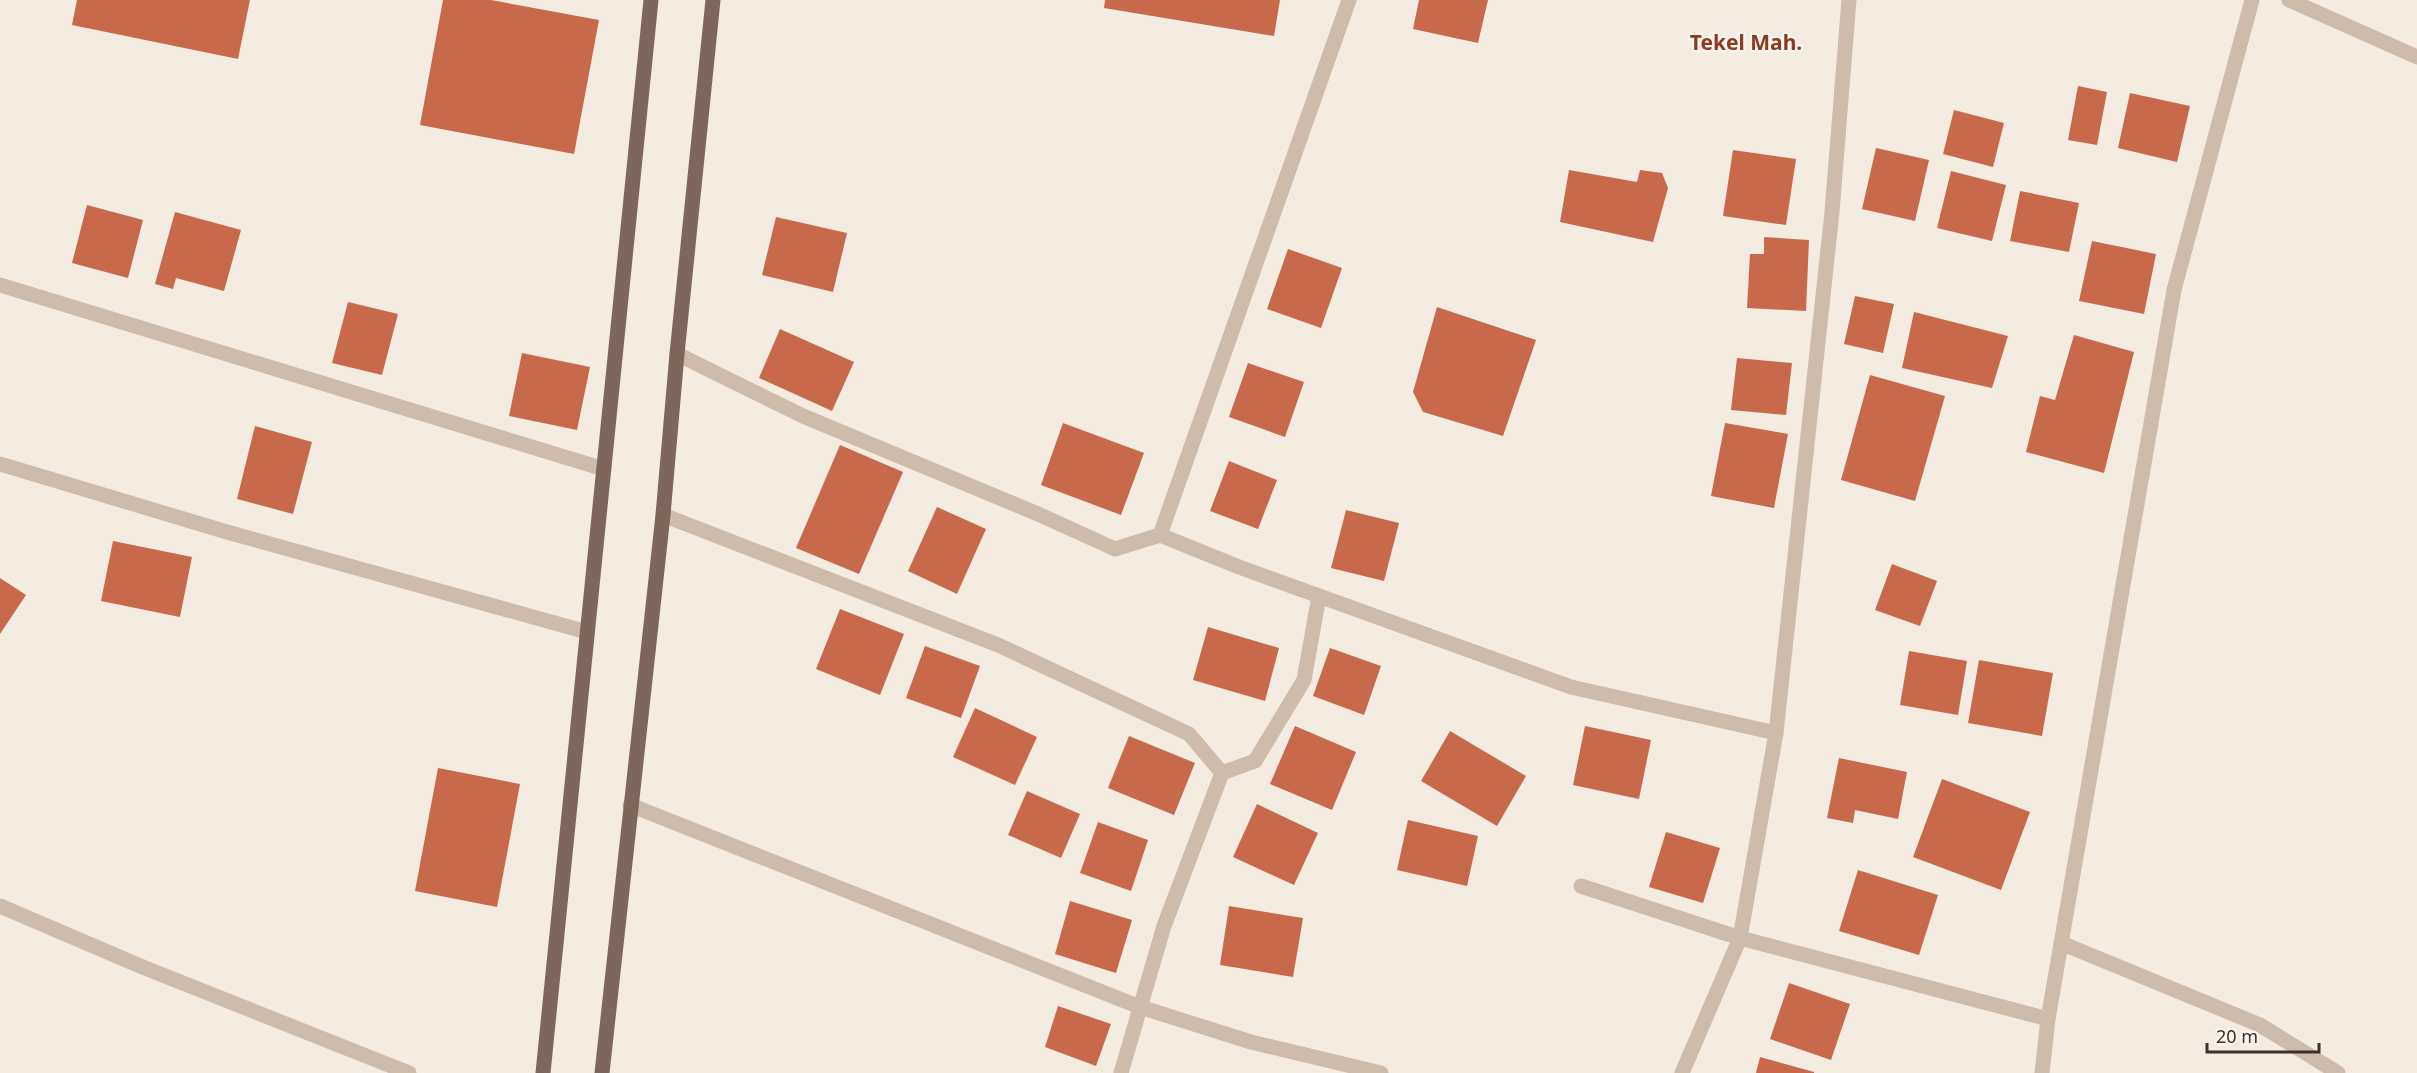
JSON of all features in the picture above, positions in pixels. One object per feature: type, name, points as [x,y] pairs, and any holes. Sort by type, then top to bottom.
[{"type":"main road","points":[[543,1073],[651,0]]},
{"type":"main road","points":[[602,1073],[663,515],[713,0]]},
{"type":"street","points":[[1160,535],[1349,0]]},
{"type":"street","points":[[1682,1073],[1740,938],[1776,732],[1832,212],[1849,0]]},
{"type":"street","points":[[2042,1073],[2048,1019],[2174,290],[2252,0]]},
{"type":"street","points":[[2289,0],[2417,57]]},
{"type":"street","points":[[0,285],[604,468]]},
{"type":"street","points":[[677,354],[804,416],[1038,514],[1115,549],[1160,535],[1319,596],[1571,687],[1776,732]]},
{"type":"street","points":[[0,464],[227,532],[587,632]]},
{"type":"street","points":[[663,515],[998,645],[1190,734],[1222,772]]},
{"type":"street","points":[[1222,772],[1255,761],[1304,680],[1319,596]]},
{"type":"street","points":[[1121,1073],[1164,926],[1222,772]]},
{"type":"street","points":[[630,805],[1140,1007],[1251,1042],[1381,1073]]},
{"type":"street","points":[[1581,886],[1740,938],[2048,1019]]},
{"type":"street","points":[[0,906],[145,968],[409,1073]]},
{"type":"street","points":[[2061,943],[2260,1025],[2338,1073]]},
{"type":"building","points":[[77,0],[250,0],[238,59],[72,25]]},
{"type":"building","points":[[443,0],[491,0],[599,20],[574,154],[420,125]]},
{"type":"building","points":[[1105,0],[1280,0],[1274,36],[1104,8]]},
{"type":"building","points":[[1419,0],[1488,0],[1478,43],[1413,29]]},
{"type":"building","points":[[2078,86],[2107,92],[2097,145],[2068,140]]},
{"type":"building","points":[[2130,93],[2190,106],[2177,162],[2118,148]]},
{"type":"building","points":[[1954,110],[2004,123],[1993,167],[1943,154]]},
{"type":"building","points":[[1876,148],[1929,160],[1915,221],[1862,209]]},
{"type":"building","points":[[1733,150],[1796,159],[1786,225],[1723,216]]},
{"type":"building","points":[[1569,170],[1637,182],[1640,170],[1662,173],[1668,188],[1653,242],[1560,222]]},
{"type":"building","points":[[1951,171],[2006,185],[1992,241],[1937,228]]},
{"type":"building","points":[[2020,191],[2079,203],[2069,252],[2010,241]]},
{"type":"building","points":[[87,205],[143,220],[128,278],[72,263]]},
{"type":"building","points":[[175,212],[241,230],[224,291],[176,278],[173,289],[155,284]]},
{"type":"building","points":[[776,217],[847,233],[833,292],[762,275]]},
{"type":"building","points":[[1764,237],[1809,240],[1806,311],[1747,308],[1750,254],[1764,254]]},
{"type":"building","points":[[2092,241],[2156,254],[2144,314],[2079,301]]},
{"type":"building","points":[[1288,249],[1342,268],[1321,328],[1267,309]]},
{"type":"building","points":[[1855,296],[1894,304],[1883,353],[1844,344]]},
{"type":"building","points":[[348,302],[398,314],[382,375],[332,363]]},
{"type":"building","points":[[1437,307],[1536,340],[1503,436],[1423,412],[1413,392]]},
{"type":"building","points":[[1914,312],[2008,336],[1992,388],[1902,368]]},
{"type":"building","points":[[780,329],[854,362],[832,411],[759,378]]},
{"type":"building","points":[[2074,335],[2134,352],[2104,473],[2026,452],[2040,396],[2055,400]]},
{"type":"building","points":[[522,353],[590,367],[577,430],[509,416]]},
{"type":"building","points":[[1737,358],[1792,363],[1786,415],[1731,410]]},
{"type":"building","points":[[1248,363],[1304,382],[1285,437],[1229,417]]},
{"type":"building","points":[[1870,375],[1945,396],[1915,501],[1841,480]]},
{"type":"building","points":[[1063,423],[1144,453],[1121,515],[1041,485]]},
{"type":"building","points":[[1725,423],[1788,434],[1774,508],[1711,496]]},
{"type":"building","points":[[255,426],[312,442],[293,514],[237,499]]},
{"type":"building","points":[[840,445],[903,472],[859,574],[796,548]]},
{"type":"building","points":[[1229,461],[1277,480],[1258,529],[1210,511]]},
{"type":"building","points":[[937,507],[986,529],[957,594],[908,571]]},
{"type":"building","points":[[1346,510],[1399,523],[1384,581],[1331,568]]},
{"type":"building","points":[[113,541],[192,557],[180,617],[101,601]]},
{"type":"building","points":[[1892,564],[1937,581],[1920,626],[1875,610]]},
{"type":"building","points":[[0,578],[26,595],[0,634]]},
{"type":"building","points":[[840,609],[904,634],[880,695],[816,669]]},
{"type":"building","points":[[1208,627],[1279,648],[1265,701],[1193,680]]},
{"type":"building","points":[[925,646],[980,666],[961,718],[906,698]]},
{"type":"building","points":[[1330,648],[1381,666],[1364,715],[1313,696]]},
{"type":"building","points":[[1909,651],[1967,661],[1958,715],[1900,705]]},
{"type":"building","points":[[1979,660],[2053,673],[2042,736],[1968,723]]},
{"type":"building","points":[[975,708],[1037,737],[1015,785],[953,757]]},
{"type":"building","points":[[1295,726],[1356,752],[1332,810],[1270,784]]},
{"type":"building","points":[[1585,726],[1651,740],[1639,799],[1573,785]]},
{"type":"building","points":[[1450,731],[1526,776],[1497,826],[1421,781]]},
{"type":"building","points":[[1129,736],[1195,763],[1174,815],[1108,788]]},
{"type":"building","points":[[1839,758],[1907,772],[1898,819],[1855,810],[1853,823],[1827,818]]},
{"type":"building","points":[[438,768],[520,784],[497,907],[415,891]]},
{"type":"building","points":[[1942,779],[2030,812],[2001,890],[1913,857]]},
{"type":"building","points":[[1027,791],[1080,814],[1061,858],[1008,835]]},
{"type":"building","points":[[1257,804],[1318,833],[1294,885],[1233,857]]},
{"type":"building","points":[[1408,820],[1478,836],[1467,886],[1397,870]]},
{"type":"building","points":[[1098,822],[1148,840],[1131,891],[1080,873]]},
{"type":"building","points":[[1666,832],[1720,848],[1703,903],[1649,887]]},
{"type":"building","points":[[1858,870],[1938,895],[1919,955],[1839,931]]},
{"type":"building","points":[[1070,901],[1132,920],[1116,973],[1055,954]]},
{"type":"building","points":[[1229,906],[1303,918],[1293,977],[1220,965]]},
{"type":"building","points":[[1789,983],[1850,1004],[1831,1060],[1770,1039]]},
{"type":"building","points":[[1058,1006],[1111,1024],[1096,1066],[1045,1047]]},
{"type":"building","points":[[1760,1057],[1814,1072],[1814,1073],[1756,1073]]},
{"type":"district","name":"Tekel Mah.","points":[[1746,42]]}]
